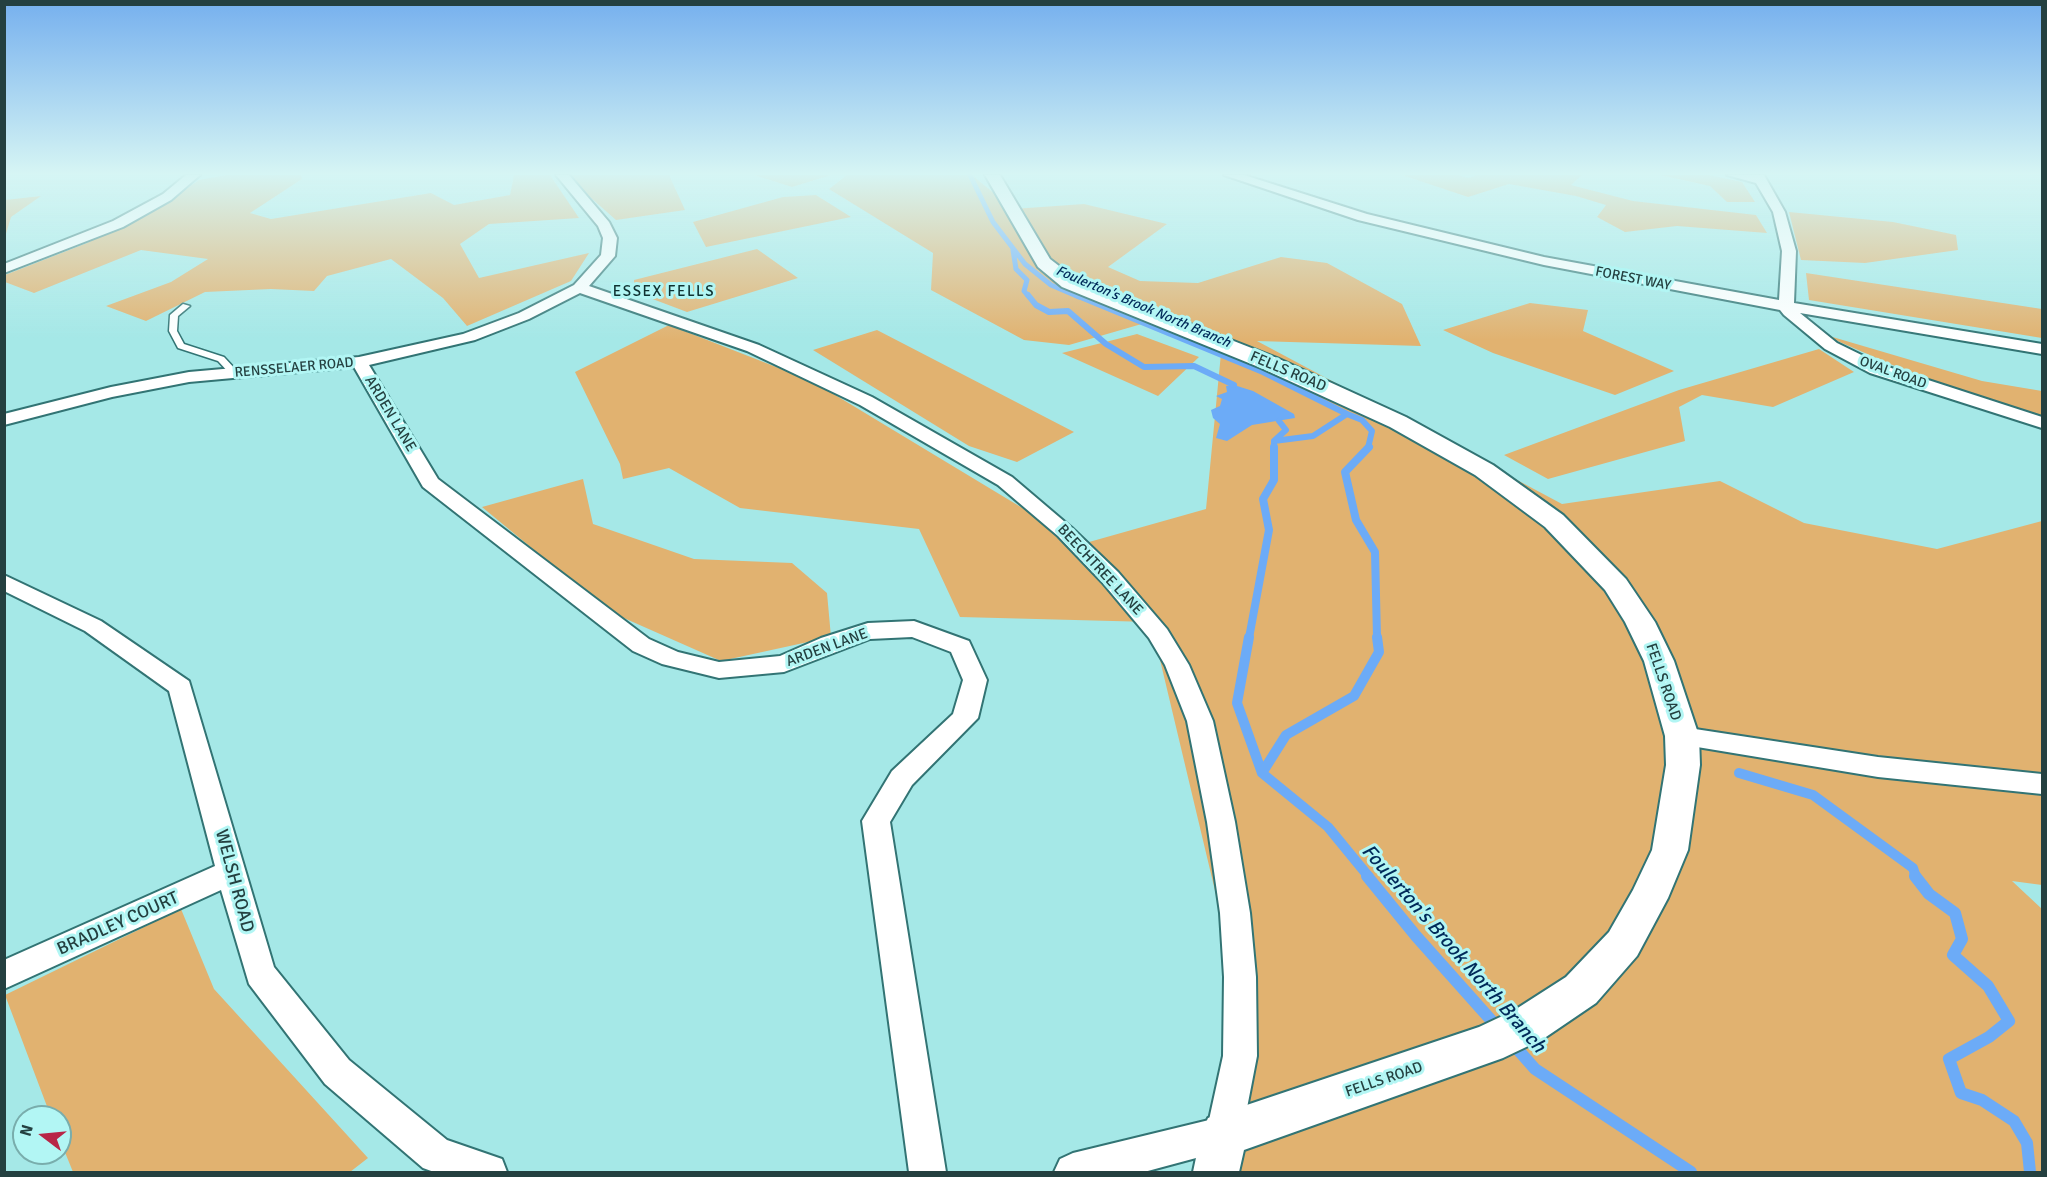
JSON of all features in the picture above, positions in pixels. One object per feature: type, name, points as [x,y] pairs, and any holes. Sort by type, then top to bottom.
[{"type":"street","points":[[4,269],[103,230]]},
{"type":"street","name":"RENSSELAER ROAD","points":[[4,420],[111,392],[189,377],[359,362],[469,337],[524,316],[579,288],[608,256],[610,238],[606,230]]},
{"type":"street","name":"FELLS ROAD","points":[[1023,230],[1044,262],[1069,283],[1269,363],[1387,417],[1484,470],[1554,521],[1616,585],[1640,621],[1659,661],[1682,736],[1683,765],[1670,850],[1649,898],[1623,944],[1581,990],[1528,1025],[1488,1044],[1220,1153]]},
{"type":"street","name":"FOREST WAY","points":[[1416,230],[1544,261],[1662,285],[1786,304],[2043,350]]},
{"type":"street","points":[[1784,230],[1790,251],[1786,267],[1786,304]]},
{"type":"street","name":"BEECHTREE LANE","points":[[579,288],[753,348],[866,401],[1005,481],[1065,531],[1110,577],[1159,634],[1177,665],[1200,721],[1221,822],[1235,913],[1240,977],[1240,1056],[1220,1153]]},
{"type":"street","name":"OVAL ROAD","points":[[1786,304],[1789,312],[1810,330],[1853,358],[1876,369],[2043,423]]},
{"type":"street","name":"ARDEN LANE","points":[[359,362],[430,483],[641,645],[671,658],[718,670],[784,664],[829,644],[868,631],[914,629],[961,647],[975,680],[965,718],[902,778],[876,821],[927,1173]]},
{"type":"street","name":"WELSH ROAD","points":[[4,582],[93,626],[180,687],[260,974],[337,1072],[436,1155],[489,1173]]},
{"type":"street","points":[[1682,736],[1878,767],[2043,784]]},
{"type":"street","name":"BRADLEY COURT","points":[[4,975],[231,872]]},
{"type":"street","points":[[1073,1173],[1220,1153]]},
{"type":"lane","points":[[186,306],[174,315],[173,331],[181,346],[221,359],[234,373]]},
{"type":"shaded area","points":[[114,230],[480,230],[460,244],[479,278],[589,253],[571,281],[467,326],[443,298],[391,259],[327,276],[314,291],[271,289],[205,292],[146,321],[106,306],[171,282],[208,259],[141,250],[34,293],[5,282],[5,275],[87,243]]},
{"type":"shaded area","points":[[697,230],[789,230],[706,247]]},
{"type":"shaded area","points":[[896,230],[1159,230],[1108,267],[1140,281],[1198,283],[1281,257],[1327,263],[1402,304],[1421,346],[1257,341],[1562,504],[1720,481],[1804,523],[1937,549],[2042,521],[2042,885],[2012,881],[2042,909],[2042,1172],[1192,1172],[1242,1004],[1151,622],[960,617],[919,529],[740,508],[669,468],[623,479],[620,464],[575,372],[669,325],[812,381],[1082,544],[1206,509],[1222,343],[1159,319],[1069,345],[1024,340],[931,290],[933,253]]},
{"type":"shaded area","points":[[1621,230],[1643,230],[1625,232]]},
{"type":"shaded area","points":[[1727,230],[1765,230],[1767,233]]},
{"type":"shaded area","points":[[1793,230],[1931,230],[1956,235],[1958,250],[1865,263],[1801,260]]},
{"type":"shaded area","points":[[757,249],[798,278],[687,312],[634,292],[634,280]]},
{"type":"shaded area","points":[[1806,273],[2042,309],[2042,338],[1809,300]]},
{"type":"shaded area","points":[[1530,303],[1588,310],[1583,331],[1674,371],[1615,395],[1493,353],[1443,330]]},
{"type":"shaded area","points":[[877,330],[1074,432],[1017,462],[969,446],[813,350]]},
{"type":"shaded area","points":[[1819,333],[1982,381],[2042,391],[2042,430]]},
{"type":"shaded area","points":[[1137,334],[1199,357],[1158,396],[1062,353]]},
{"type":"shaded area","points":[[1819,349],[1854,372],[1773,407],[1702,395],[1679,407],[1685,441],[1548,479],[1504,455],[1679,390]]},
{"type":"shaded area","points":[[583,479],[593,524],[694,559],[792,563],[827,593],[831,637],[721,661],[608,611],[482,507]]},
{"type":"shaded area","points":[[181,909],[214,989],[368,1158],[350,1172],[73,1172],[70,1165],[72,1165],[72,1105],[46,1105],[5,995]]},
{"type":"water","points":[[1234,385],[1253,391],[1294,414],[1295,418],[1252,425],[1227,441],[1216,438],[1220,424],[1213,418],[1211,410],[1220,406],[1222,399],[1216,396],[1227,392],[1226,386]]},
{"type":"waterway","name":"Foulerton's Brook North Branch","points":[[999,230],[1025,264],[1051,285],[1079,297]]},
{"type":"waterway","points":[[1013,250],[1016,269],[1027,280],[1024,291],[1029,297]]},
{"type":"waterway","points":[[1028,295],[1036,305],[1049,312],[1068,311],[1106,344],[1144,367],[1194,366],[1234,385]]},
{"type":"waterway","name":"Foulerton's Brook North Branch","points":[[1076,295],[1263,372],[1347,414]]},
{"type":"waterway","name":"Foulerton's Brook North Branch","points":[[1249,638],[1269,530],[1263,499],[1274,480],[1274,441],[1313,436],[1347,414]]},
{"type":"waterway","name":"Foulerton's Brook North Branch","points":[[1347,414],[1362,420],[1372,431],[1368,448]]},
{"type":"waterway","points":[[1275,440],[1286,430],[1279,421]]},
{"type":"waterway","name":"Foulerton's Brook North Branch","points":[[1369,447],[1345,472],[1356,520],[1375,552],[1377,638]]},
{"type":"waterway","name":"Foulerton's Brook North Branch","points":[[1249,637],[1237,703],[1262,773]]},
{"type":"waterway","name":"Foulerton's Brook North Branch","points":[[1262,773],[1286,735],[1354,696],[1379,652],[1377,637]]},
{"type":"waterway","name":"Foulerton's Brook North Branch","points":[[1262,773],[1328,827],[1369,877]]},
{"type":"waterway","points":[[1739,773],[1813,795],[1913,868],[1916,877]]},
{"type":"waterway","name":"Foulerton's Brook North Branch","points":[[1367,876],[1416,936],[1499,1029]]},
{"type":"waterway","points":[[1915,876],[1929,894],[1955,913],[1962,939],[1953,955],[1988,986],[2009,1021],[1989,1037],[1949,1059],[1961,1093],[1982,1100],[2014,1121],[2027,1143],[2030,1172]]},
{"type":"waterway","name":"Foulerton's Brook North Branch","points":[[1512,1043],[1535,1069],[1691,1172]]},
{"type":"district","name":"ESSEX FELLS","points":[[664,292]]}]
